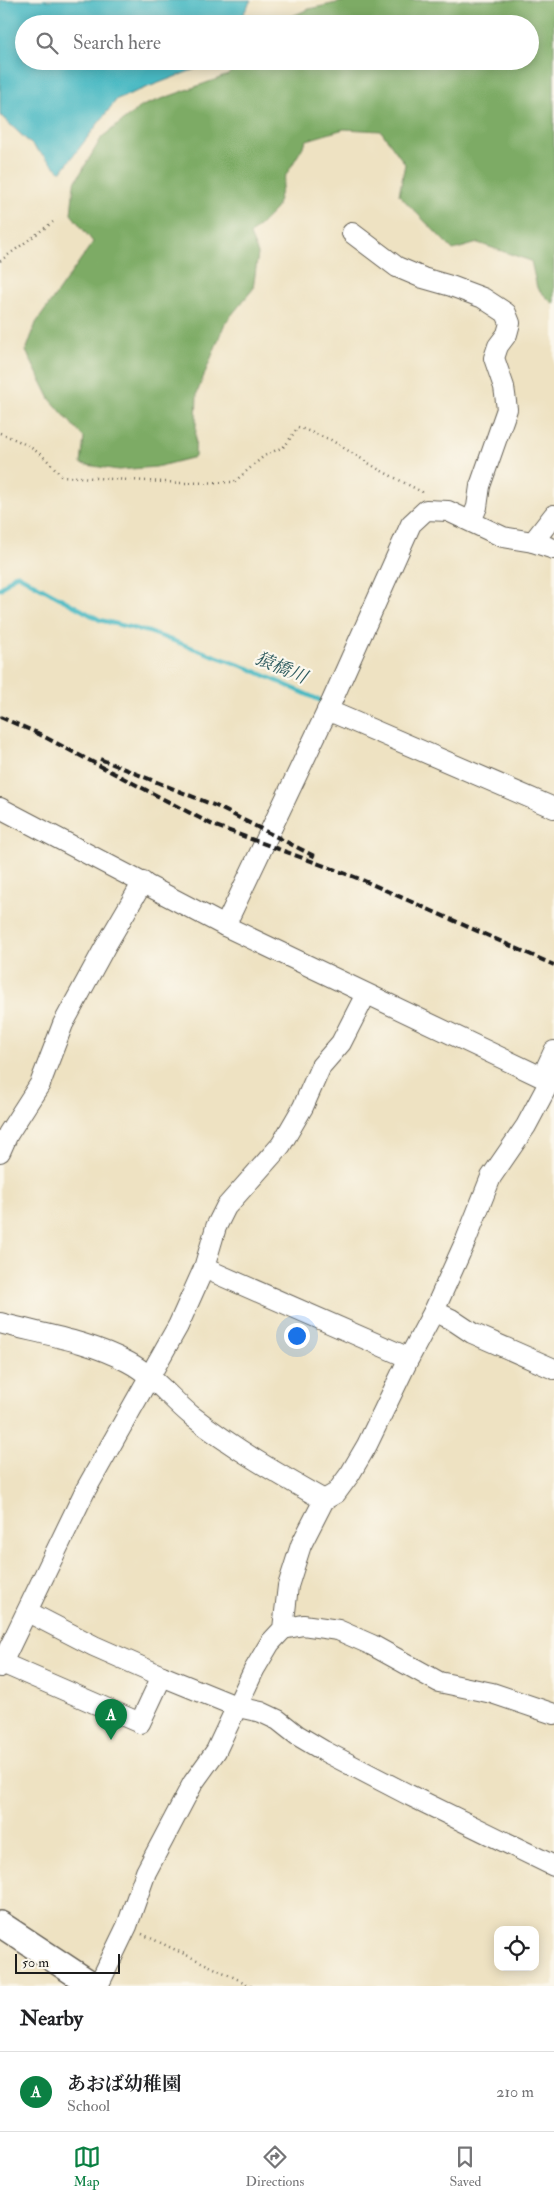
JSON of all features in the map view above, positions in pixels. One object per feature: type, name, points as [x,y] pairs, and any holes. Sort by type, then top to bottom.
[{"type":"main road","points":[[0,1924],[94,1986]]},
{"type":"main road","points":[[0,1945],[62,1986]]},
{"type":"street","points":[[352,233],[398,267],[422,278],[483,298],[506,312],[510,323],[507,334],[498,346],[494,358],[504,387],[507,409],[480,486],[478,507],[471,521]]},
{"type":"street","points":[[225,926],[329,706],[411,524],[426,510],[448,511],[503,537],[554,548]]},
{"type":"street","points":[[533,542],[554,515]]},
{"type":"street","points":[[329,706],[554,808]]},
{"type":"street","points":[[0,808],[225,926],[548,1081]]},
{"type":"street","points":[[0,1152],[8,1134],[40,1084],[63,1024],[143,882]]},
{"type":"street","points":[[162,1676],[140,1723],[1,1665],[85,1491],[178,1326],[204,1268],[216,1227],[226,1207],[281,1145],[303,1106],[321,1066],[341,1043],[366,994]]},
{"type":"street","points":[[283,1629],[288,1586],[301,1545],[324,1500],[336,1492],[350,1474],[367,1445],[434,1311],[466,1240],[491,1177],[526,1126],[548,1081],[554,1051]]},
{"type":"street","points":[[204,1268],[409,1358]]},
{"type":"street","points":[[434,1311],[472,1333],[554,1369]]},
{"type":"street","points":[[0,1323],[76,1342],[129,1362],[150,1376],[190,1414],[217,1435],[263,1465],[324,1500]]},
{"type":"street","points":[[28,1612],[94,1646],[162,1676],[238,1707],[261,1712],[278,1720],[297,1735],[333,1756],[409,1796],[554,1866]]},
{"type":"street","points":[[98,1986],[127,1926],[146,1872],[194,1783],[216,1751],[254,1670],[270,1643],[283,1629],[302,1625],[338,1630],[372,1645],[439,1682],[492,1693],[554,1714]]},
{"type":"path","points":[[0,261],[53,222]]},
{"type":"path","points":[[0,432],[30,446],[49,460],[62,476],[190,483],[234,482],[264,456],[286,446],[298,427],[331,440],[378,469],[422,492],[426,510]]},
{"type":"path","points":[[127,1926],[252,1986]]},
{"type":"green space","points":[[350,0],[554,0],[554,305],[537,288],[531,261],[478,243],[453,250],[399,195],[405,164],[381,131],[344,129],[307,140],[285,177],[276,209],[250,235],[258,254],[253,289],[225,323],[197,393],[195,457],[156,467],[118,470],[81,464],[84,438],[50,399],[26,351],[36,323],[93,242],[71,214],[74,184],[102,137],[142,106],[228,75],[232,70],[539,70],[539,15],[295,15],[309,9]]},
{"type":"water","points":[[0,0],[251,0],[243,15],[15,15],[15,70],[193,70],[117,99],[61,172],[0,115]]},
{"type":"waterway","name":"猿橋川","points":[[0,589],[16,574],[100,620],[149,632],[248,668],[326,703]]},
{"type":"railway","points":[[0,717],[42,735]]},
{"type":"railway","points":[[35,732],[213,825],[360,879],[554,965]]},
{"type":"railway","points":[[100,759],[216,806],[316,857]]},
{"type":"place","name":"あおば幼稚園","points":[[111,1740]]}]
